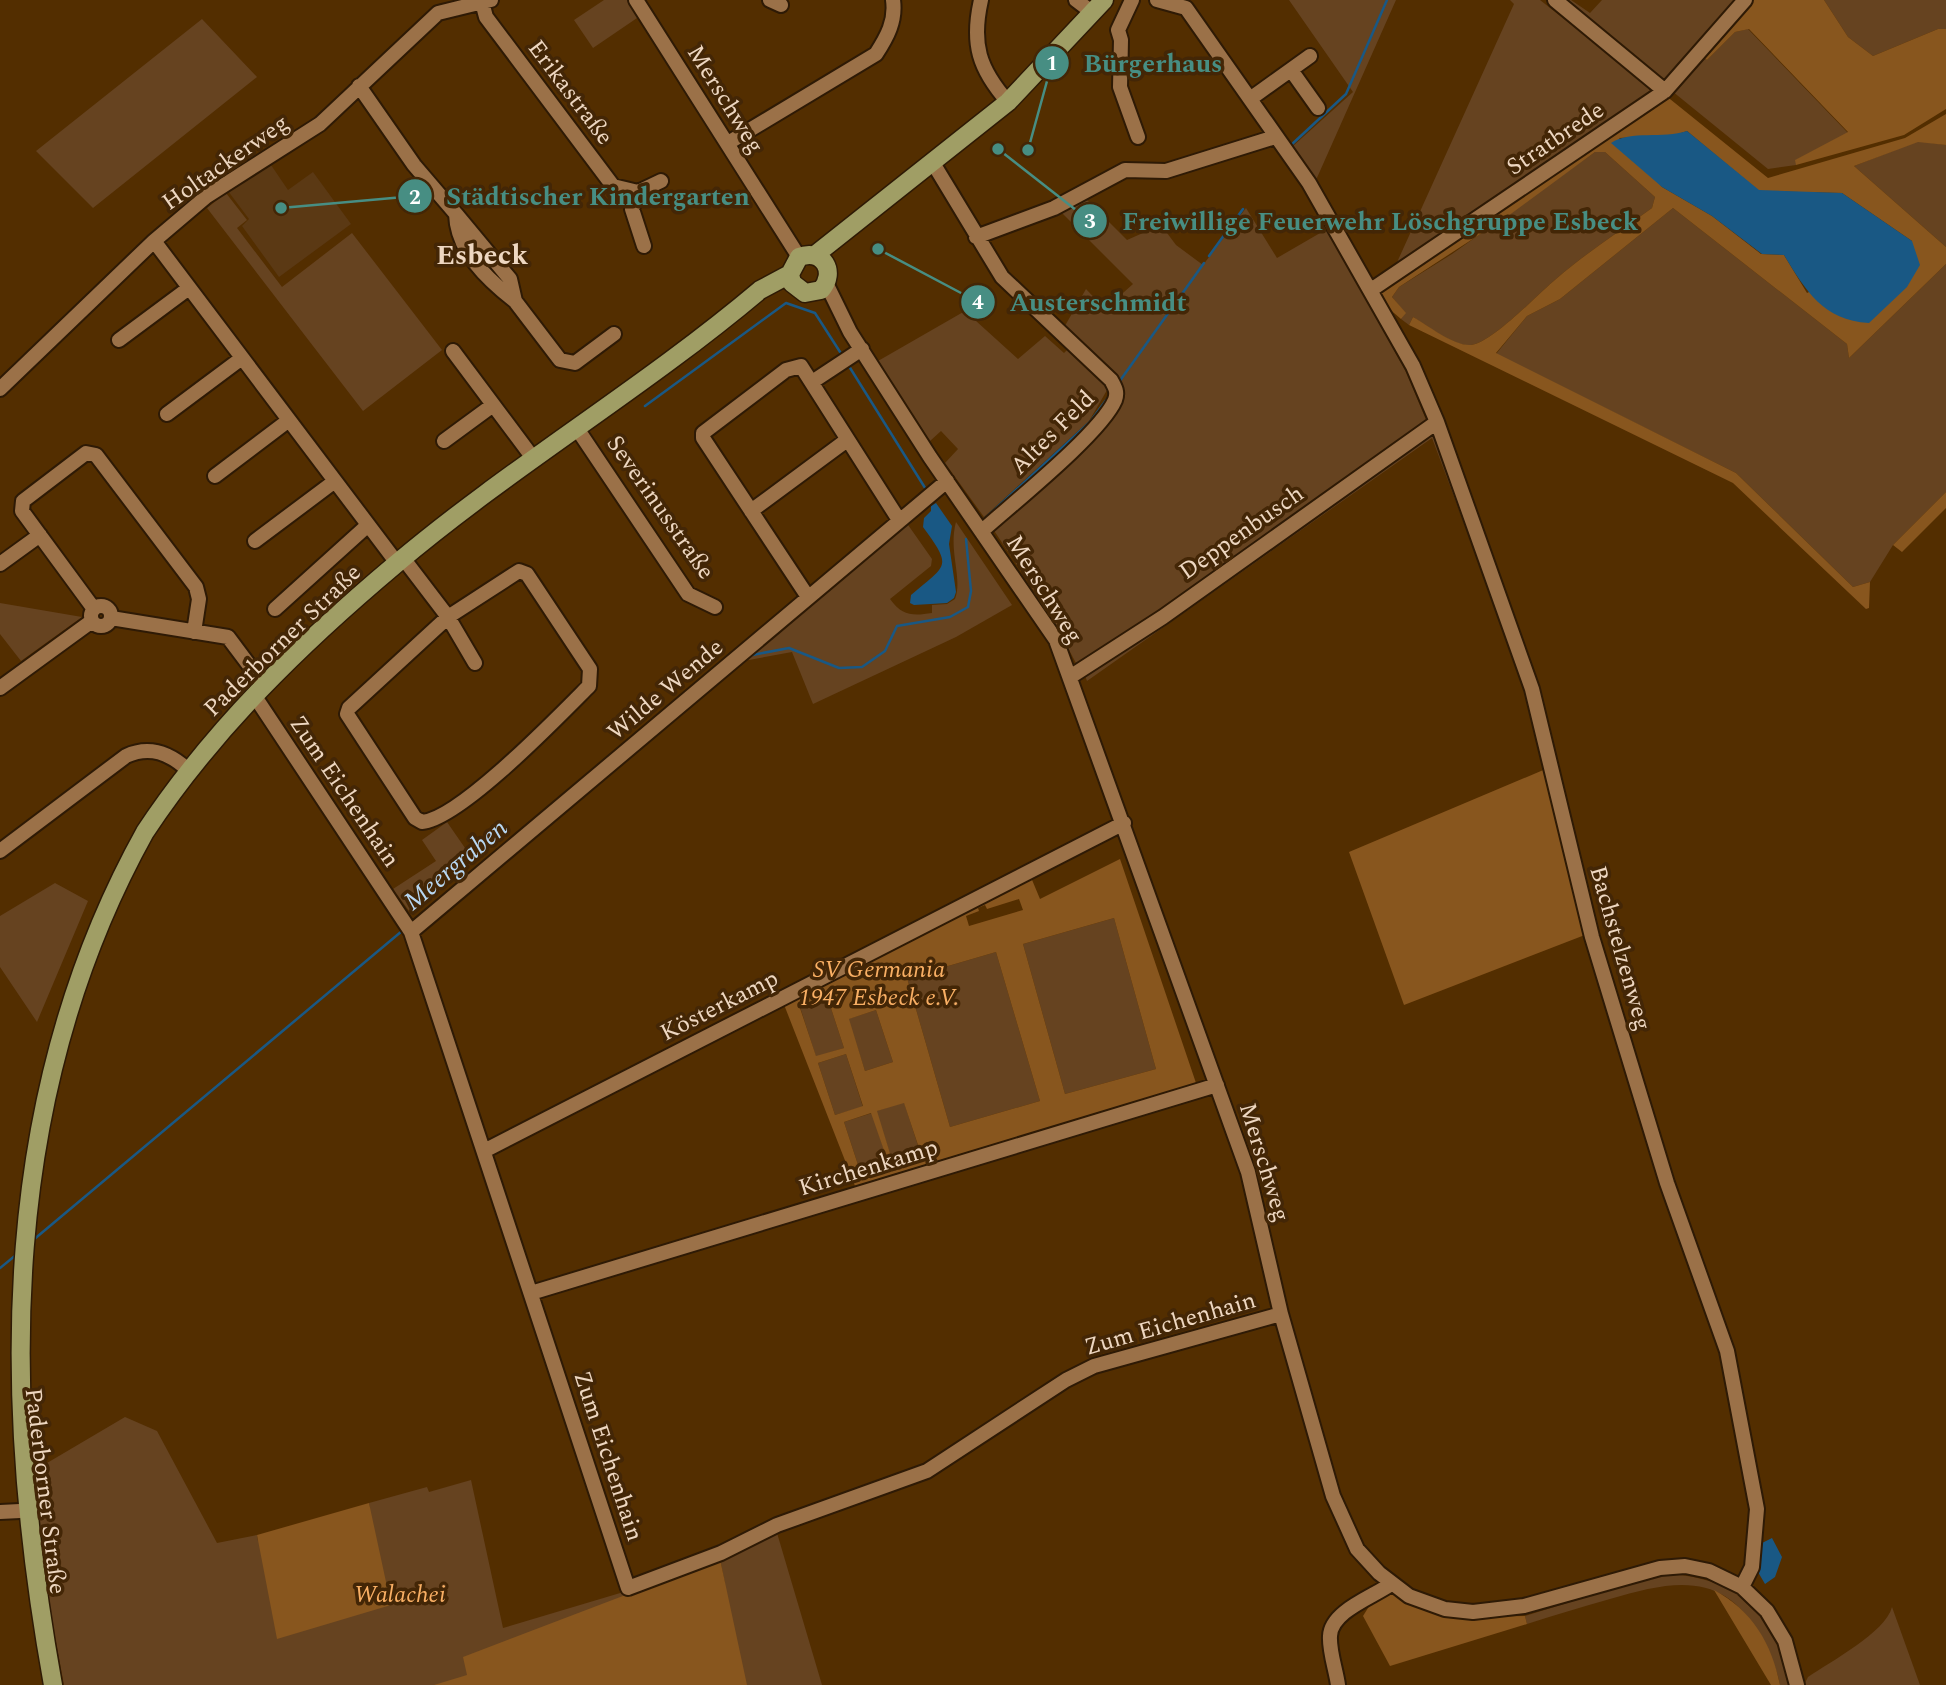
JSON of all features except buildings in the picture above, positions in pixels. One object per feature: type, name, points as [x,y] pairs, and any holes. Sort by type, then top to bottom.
[{"type":"main road","points":[[807,285],[813,259],[1008,102],[1098,6]]},
{"type":"main road","points":[[807,285],[828,270],[813,259]]},
{"type":"main road","name":"Paderborner Straße","points":[[18,1154],[49,1032],[75,963],[113,886],[145,832],[189,771],[259,690],[330,621],[400,561],[533,458],[760,290],[807,285]]},
{"type":"main road","name":"Paderborner Straße","points":[[5,1287],[8,1390],[20,1511],[31,1582],[53,1685]]},
{"type":"street","name":"Merschweg","points":[[636,0],[728,143],[813,259]]},
{"type":"street","points":[[728,143],[876,54],[889,33],[894,10],[893,0]]},
{"type":"street","points":[[981,0],[977,19],[979,53],[984,72],[1008,102]]},
{"type":"street","points":[[1076,0],[1098,6]]},
{"type":"street","points":[[1132,0],[1118,30],[1121,40],[1120,87],[1138,137]]},
{"type":"street","name":"Bachstelzenweg","points":[[1157,0],[1186,8],[1310,183],[1394,330],[1437,422],[1532,689],[1592,937],[1667,1182],[1727,1351],[1757,1509],[1752,1567],[1742,1587]]},
{"type":"street","points":[[1555,0],[1665,91]]},
{"type":"street","name":"Stratbrede","points":[[1371,290],[1665,91],[1745,0]]},
{"type":"street","name":"Holtackerweg","points":[[0,389],[154,241],[207,197],[320,124],[438,13],[486,1]]},
{"type":"street","name":"Erikastraße","points":[[486,1],[486,16],[613,186],[638,191]]},
{"type":"street","points":[[1250,99],[1310,56]]},
{"type":"street","points":[[1291,70],[1318,108]]},
{"type":"street","points":[[359,86],[414,165],[456,214],[461,245],[499,288],[515,301],[560,360],[575,363],[614,334]]},
{"type":"street","points":[[976,237],[1054,208],[1125,170],[1166,171],[1275,136]]},
{"type":"street","name":"Altes Feld","points":[[933,163],[1002,277],[1111,380],[1117,391],[1115,400],[1096,426],[982,531]]},
{"type":"street","points":[[644,246],[632,209],[638,191],[661,181]]},
{"type":"street","points":[[154,241],[368,525],[448,617],[475,663]]},
{"type":"street","name":"Merschweg","points":[[807,285],[862,349],[947,481],[1056,640],[1248,1172],[1281,1314],[1342,1521],[1357,1549],[1391,1584],[1432,1605],[1473,1612],[1524,1606],[1672,1566],[1709,1571],[1742,1587],[1760,1602],[1777,1624],[1797,1685]]},
{"type":"street","points":[[119,340],[189,288]]},
{"type":"street","points":[[812,382],[862,349]]},
{"type":"street","points":[[453,351],[533,458]]},
{"type":"street","points":[[167,414],[242,358]]},
{"type":"street","points":[[808,597],[703,438],[703,433],[794,365],[801,366],[898,520]]},
{"type":"street","points":[[444,441],[493,405]]},
{"type":"street","points":[[215,476],[289,420]]},
{"type":"street","name":"Deppenbusch","points":[[1070,677],[1163,617],[1437,422]]},
{"type":"street","name":"Severinusstraße","points":[[576,427],[688,594],[715,607]]},
{"type":"street","points":[[751,510],[847,440]]},
{"type":"street","points":[[0,688],[93,615],[22,511],[23,501],[86,453],[96,455],[196,587],[199,599],[194,632]]},
{"type":"street","points":[[255,541],[335,481]]},
{"type":"street","name":"Wilde Wende","points":[[411,932],[947,481]]},
{"type":"street","points":[[275,609],[368,525]]},
{"type":"street","points":[[0,564],[40,535]]},
{"type":"street","points":[[519,571],[531,581],[590,669],[592,677],[589,686],[522,753],[441,818],[422,822],[415,818],[347,714],[349,708],[448,617],[519,571]]},
{"type":"street","name":"Zum Eichenhain","points":[[93,615],[107,607],[111,618],[228,638],[411,932],[628,1588],[721,1553],[776,1525],[927,1471],[1066,1380],[1094,1366],[1281,1314]]},
{"type":"street","points":[[0,851],[126,756],[139,750],[150,749],[171,756],[189,771]]},
{"type":"street","name":"Kösterkamp","points":[[484,1151],[1124,823]]},
{"type":"street","name":"Kirchenkamp","points":[[531,1293],[1217,1085]]},
{"type":"street","points":[[0,1512],[20,1511]]},
{"type":"street","points":[[1338,1685],[1330,1635],[1334,1623],[1343,1614],[1391,1584]]},
{"type":"shaded area","points":[[271,165],[288,190],[313,172],[351,224],[279,277],[242,226],[249,219],[228,191]]},
{"type":"green space","points":[[604,0],[629,0],[640,16],[593,48],[574,20]]},
{"type":"green space","points":[[1289,0],[1396,0],[1316,180],[1293,146],[1353,92]]},
{"type":"green space","points":[[1510,0],[1540,0],[1648,85],[1650,92],[1394,269],[1514,4]]},
{"type":"green space","points":[[1559,0],[1571,0],[1590,13],[1602,0],[1738,0],[1666,83]]},
{"type":"green space","points":[[1748,0],[1824,0],[1848,37],[1873,56],[1938,29],[1946,29],[1946,109],[1904,135],[1796,165],[1795,160],[1848,132],[1749,29],[1735,32],[1707,60],[1701,56]]},
{"type":"green space","points":[[1824,0],[1946,0],[1946,29],[1938,29],[1873,56],[1848,37]]},
{"type":"green space","points":[[202,19],[257,77],[93,208],[36,151]]},
{"type":"green space","points":[[1748,29],[1848,133],[1796,160],[1796,165],[1768,169],[1672,91],[1701,56],[1707,60],[1735,32]]},
{"type":"green space","points":[[1665,95],[1768,178],[1905,138],[1946,114],[1946,145],[1918,142],[1854,166],[1946,247],[1946,264],[1849,358],[1847,344],[1673,208],[1560,299],[1527,316],[1496,353],[1736,473],[1853,587],[1870,582],[1869,608],[1866,609],[1733,483],[1409,325],[1413,317],[1456,342],[1471,345],[1480,342],[1503,327],[1579,260],[1652,208],[1655,197],[1605,152],[1595,152],[1508,216],[1399,287],[1392,297],[1406,313],[1401,319],[1387,307],[1379,292]],"holes":[[[1687,131],[1759,191],[1842,193],[1912,241],[1807,293],[1784,255],[1761,254],[1712,216],[1662,187],[1619,138],[1675,135]]]},
{"type":"green space","points":[[1918,141],[1946,145],[1946,247],[1854,166]]},
{"type":"green space","points":[[1595,152],[1605,152],[1655,197],[1652,208],[1579,260],[1503,327],[1480,342],[1471,345],[1457,343],[1413,317],[1409,325],[1401,319],[1405,313],[1392,297],[1399,287],[1452,254]]},
{"type":"green space","points":[[226,193],[247,220],[237,228],[282,287],[352,233],[442,350],[363,411],[207,208]]},
{"type":"green space","points":[[1085,198],[1127,240],[1161,225],[1176,245],[1203,265],[1246,208],[1277,258],[1327,229],[1406,372],[1427,422],[1160,613],[1077,665],[1052,618],[991,526],[1118,400],[1062,331],[1086,289],[1105,309],[1133,284],[1060,211]]},
{"type":"green space","points":[[1673,208],[1847,344],[1849,358],[1946,264],[1946,492],[1893,545],[1870,582],[1853,587],[1736,473],[1496,354],[1527,316],[1560,299]]},
{"type":"green space","points":[[965,311],[1018,359],[1045,336],[1064,353],[1071,346],[1110,385],[1089,421],[984,517],[945,463],[958,449],[941,431],[930,441],[878,361]]},
{"type":"green space","points":[[1433,433],[1439,435],[1501,610],[1497,611],[1432,438],[1087,681],[1084,673]]},
{"type":"green space","points":[[1946,492],[1946,508],[1902,552],[1893,545]]},
{"type":"green space","points":[[906,522],[932,559],[931,566],[890,599],[899,609],[914,614],[932,613],[932,605],[947,604],[955,599],[956,522],[1012,605],[956,637],[813,704],[792,652],[738,662]]},
{"type":"green space","points":[[0,603],[82,617],[21,661],[0,634]]},
{"type":"green space","points":[[1548,768],[1590,933],[1404,1005],[1349,852]]},
{"type":"green space","points":[[447,822],[474,861],[412,915],[393,889],[436,861],[422,840]]},
{"type":"green space","name":"SV Germania 1947 Esbeck e.V.","points":[[1120,859],[1196,1083],[855,1186],[783,1002],[1030,875],[1040,899]],"holes":[[[1019,899],[1023,910],[969,926],[966,916],[979,911],[978,908],[985,905],[987,909]],[[1114,918],[1156,1069],[1065,1094],[1023,944]],[[996,952],[1040,1101],[950,1127],[907,978]],[[827,996],[844,1048],[816,1056],[799,1005]],[[876,1010],[893,1062],[865,1071],[849,1019]],[[846,1054],[863,1106],[835,1115],[818,1063]],[[904,1103],[921,1154],[893,1163],[877,1111]],[[871,1113],[889,1165],[861,1174],[844,1122]]]},
{"type":"green space","points":[[55,883],[88,901],[37,1022],[0,967],[0,916]]},
{"type":"green space","points":[[1114,918],[1156,1069],[1065,1094],[1023,944]]},
{"type":"green space","points":[[996,952],[1040,1101],[950,1127],[907,978]]},
{"type":"green space","points":[[827,996],[844,1048],[816,1057],[799,1004]]},
{"type":"green space","points":[[876,1010],[893,1062],[865,1071],[848,1019]]},
{"type":"green space","points":[[846,1054],[863,1107],[835,1115],[818,1063]]},
{"type":"green space","points":[[904,1102],[921,1155],[893,1163],[876,1111]]},
{"type":"green space","points":[[872,1113],[889,1165],[861,1174],[844,1122]]},
{"type":"green space","name":"Walachei","points":[[125,1417],[157,1431],[217,1543],[257,1535],[258,1541],[370,1509],[369,1503],[427,1487],[429,1492],[471,1480],[503,1628],[647,1585],[725,1584],[720,1559],[777,1533],[822,1685],[64,1685],[25,1476]]},
{"type":"green space","points":[[369,1503],[391,1605],[277,1639],[257,1535]]},
{"type":"green space","points":[[720,1559],[747,1685],[434,1685],[467,1675],[463,1657]]},
{"type":"green space","points":[[1671,1574],[1718,1584],[1752,1606],[1775,1640],[1790,1685],[1780,1685],[1770,1656],[1748,1617],[1732,1601],[1715,1591],[1697,1586],[1677,1585],[1634,1592],[1527,1624],[1525,1616],[1648,1578]]},
{"type":"green space","points":[[1390,1589],[1457,1617],[1525,1616],[1527,1624],[1390,1666],[1363,1616],[1373,1600]]},
{"type":"green space","points":[[1714,1590],[1739,1608],[1758,1630],[1772,1656],[1780,1685],[1771,1685]]},
{"type":"green space","points":[[1892,1607],[1920,1685],[1804,1685],[1808,1677],[1869,1636],[1888,1617]]},
{"type":"water","points":[[1687,131],[1759,190],[1842,193],[1912,241],[1920,265],[1907,287],[1869,323],[1839,316],[1808,292],[1784,255],[1762,254],[1712,216],[1662,187],[1611,143],[1628,137]]},
{"type":"water","points":[[936,503],[952,526],[949,544],[956,592],[954,598],[947,603],[914,605],[910,603],[911,595],[939,571],[942,565],[939,551],[923,527],[924,518]]},
{"type":"water","points":[[1772,1538],[1782,1557],[1775,1577],[1765,1584],[1758,1572],[1762,1543]]},
{"type":"waterway","points":[[1290,146],[1346,94],[1387,0]]},
{"type":"waterway","points":[[1209,256],[1243,209]]},
{"type":"waterway","points":[[1119,382],[1204,263]]},
{"type":"waterway","points":[[645,406],[786,303],[815,313],[842,355]]},
{"type":"waterway","points":[[847,363],[927,491]]},
{"type":"waterway","points":[[981,522],[1090,422],[1110,395]]},
{"type":"waterway","points":[[747,656],[789,648],[839,668],[862,667],[885,651],[897,626],[950,617],[968,607],[971,591],[966,539]]},
{"type":"waterway","name":"Meergraben","points":[[32,1241],[402,931]]},
{"type":"waterway","name":"Meergraben","points":[[0,1268],[16,1255]]},
{"type":"place","name":"Freiwillige Feuerwehr Löschgruppe Esbeck","points":[[998,149]]},
{"type":"place","name":"Bürgerhaus","points":[[1028,150]]},
{"type":"place","name":"Städtischer Kindergarten","points":[[281,208]]},
{"type":"place","name":"Austerschmidt","points":[[878,249]]},
{"type":"district","name":"Esbeck","points":[[482,254]]}]
